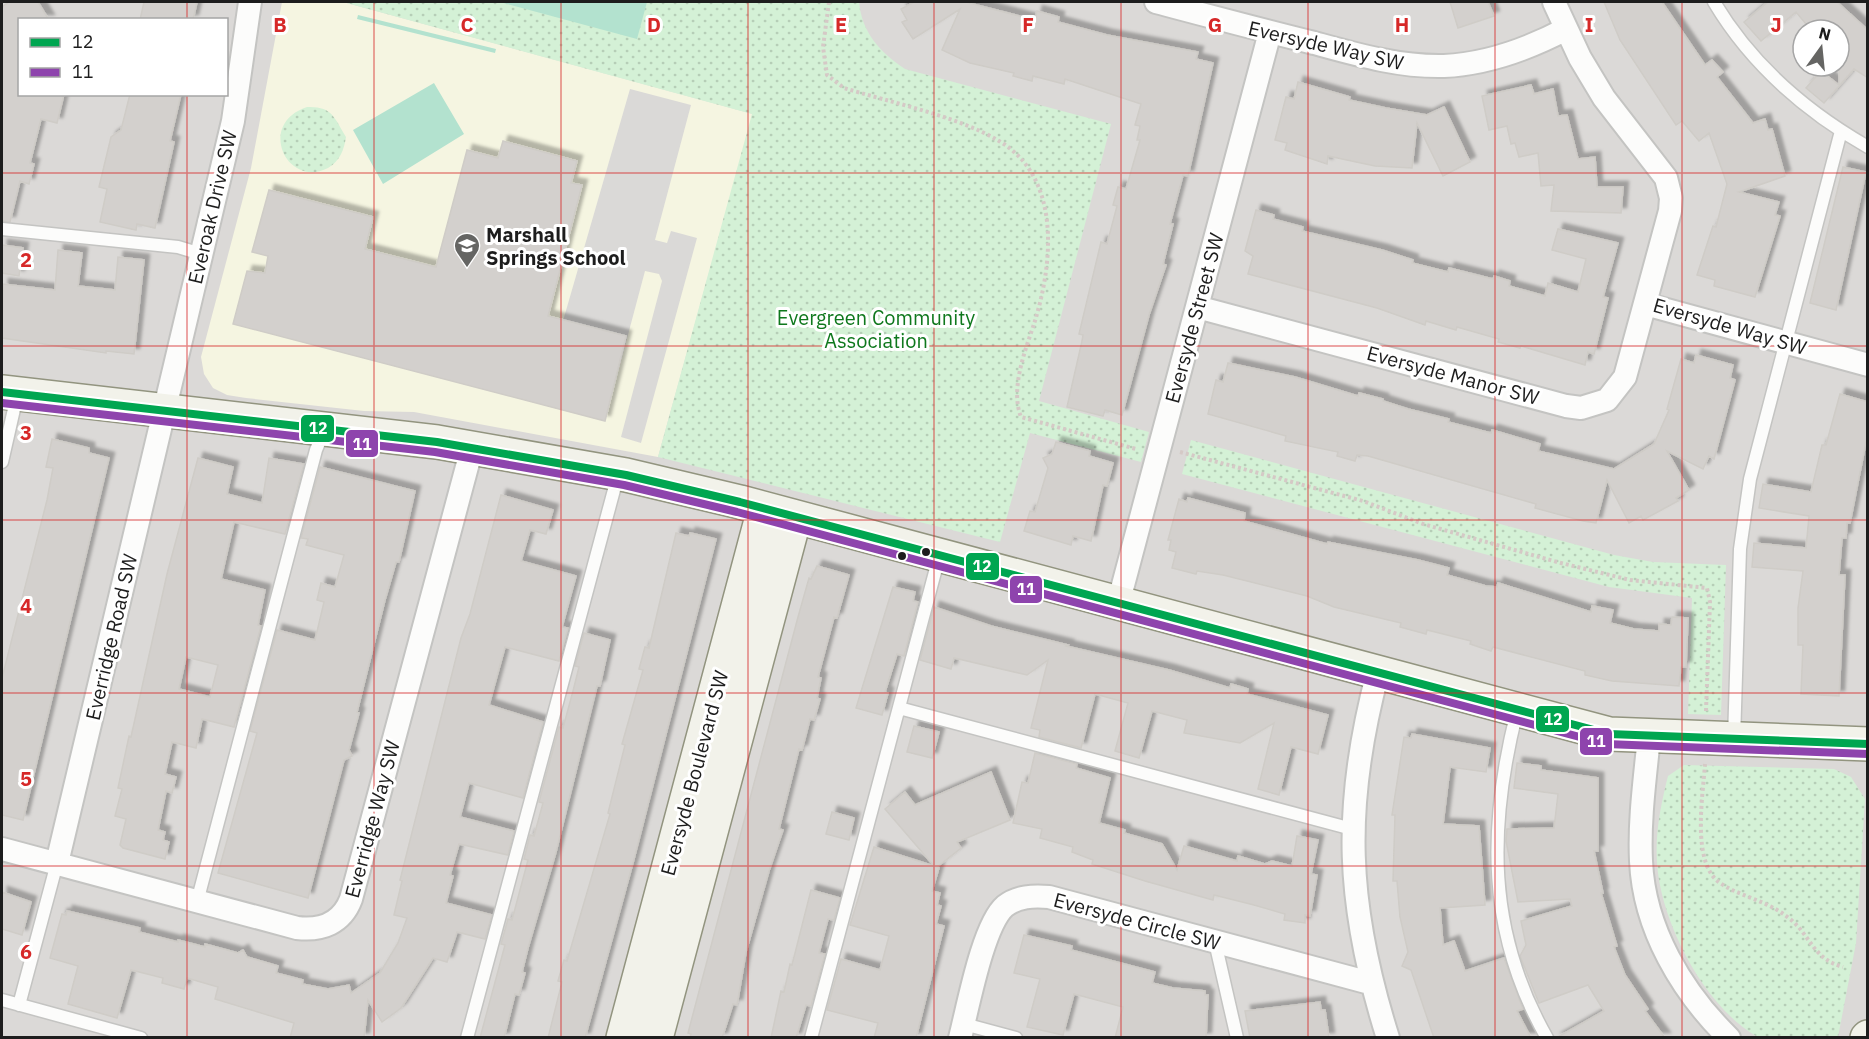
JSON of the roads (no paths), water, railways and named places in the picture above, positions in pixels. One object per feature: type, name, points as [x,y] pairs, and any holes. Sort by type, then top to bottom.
[{"type":"street","name":"Everoak Drive SW","points":[[165,410],[233,121],[250,2]]},
{"type":"street","name":"Eversyde Way SW","points":[[1156,2],[1396,64],[1446,66],[1499,57],[1539,43],[1566,29]]},
{"type":"street","name":"Eversyde Way SW","points":[[1554,2],[1566,29],[1604,98],[1663,171],[1671,190],[1670,212],[1645,304],[1868,365]]},
{"type":"street","name":"Eversyde Street SW","points":[[1118,603],[1270,32]]},
{"type":"street","name":"Eversyde Manor SW","points":[[1197,307],[1581,408],[1607,400],[1625,377],[1645,304]]},
{"type":"street","points":[[10,393],[472,447],[618,474],[764,509],[1609,734],[1868,744]]},
{"type":"street","name":"Everridge Road SW","points":[[57,863],[165,410]]},
{"type":"street","name":"Everridge Way SW","points":[[2,849],[197,902],[308,929],[330,925],[348,908],[472,447]]},
{"type":"street","name":"Eversyde Boulevard SW","points":[[623,1038],[764,509]]},
{"type":"street","name":"Eversyde Boulevard SW","points":[[657,1038],[795,518]]},
{"type":"street","points":[[1378,672],[1357,768],[1352,829],[1356,911],[1370,982],[1388,1038]]},
{"type":"street","points":[[1649,737],[1642,814],[1643,883],[1658,937],[1671,963],[1709,1018],[1729,1038]]},
{"type":"street","name":"Eversyde Circle SW","points":[[962,1031],[990,929],[1006,906],[1019,898],[1049,897],[1370,982]]},
{"type":"lane","points":[[1714,2],[1735,34],[1762,66],[1796,98],[1841,132],[1868,147]]},
{"type":"lane","points":[[1734,740],[1740,549],[1750,478],[1841,132]]},
{"type":"lane","points":[[2,228],[178,247],[201,254]]},
{"type":"lane","points":[[2,462],[10,393]]},
{"type":"lane","points":[[197,902],[313,462],[325,429]]},
{"type":"lane","points":[[467,1038],[618,474]]},
{"type":"lane","points":[[811,1038],[940,556]]},
{"type":"lane","points":[[899,708],[1352,829]]},
{"type":"lane","points":[[1517,710],[1500,782],[1496,824],[1500,900],[1517,971],[1547,1038]]},
{"type":"lane","points":[[20,1005],[57,863]]},
{"type":"lane","points":[[1215,942],[1237,1038]]},
{"type":"lane","points":[[2,1000],[141,1038]]},
{"type":"lane","points":[[962,1031],[1016,1038]]},
{"type":"place","name":"Marshall Springs School","points":[[467,269]]},
{"type":"park label","name":"Evergreen Community Association","points":[[876,328]]}]
